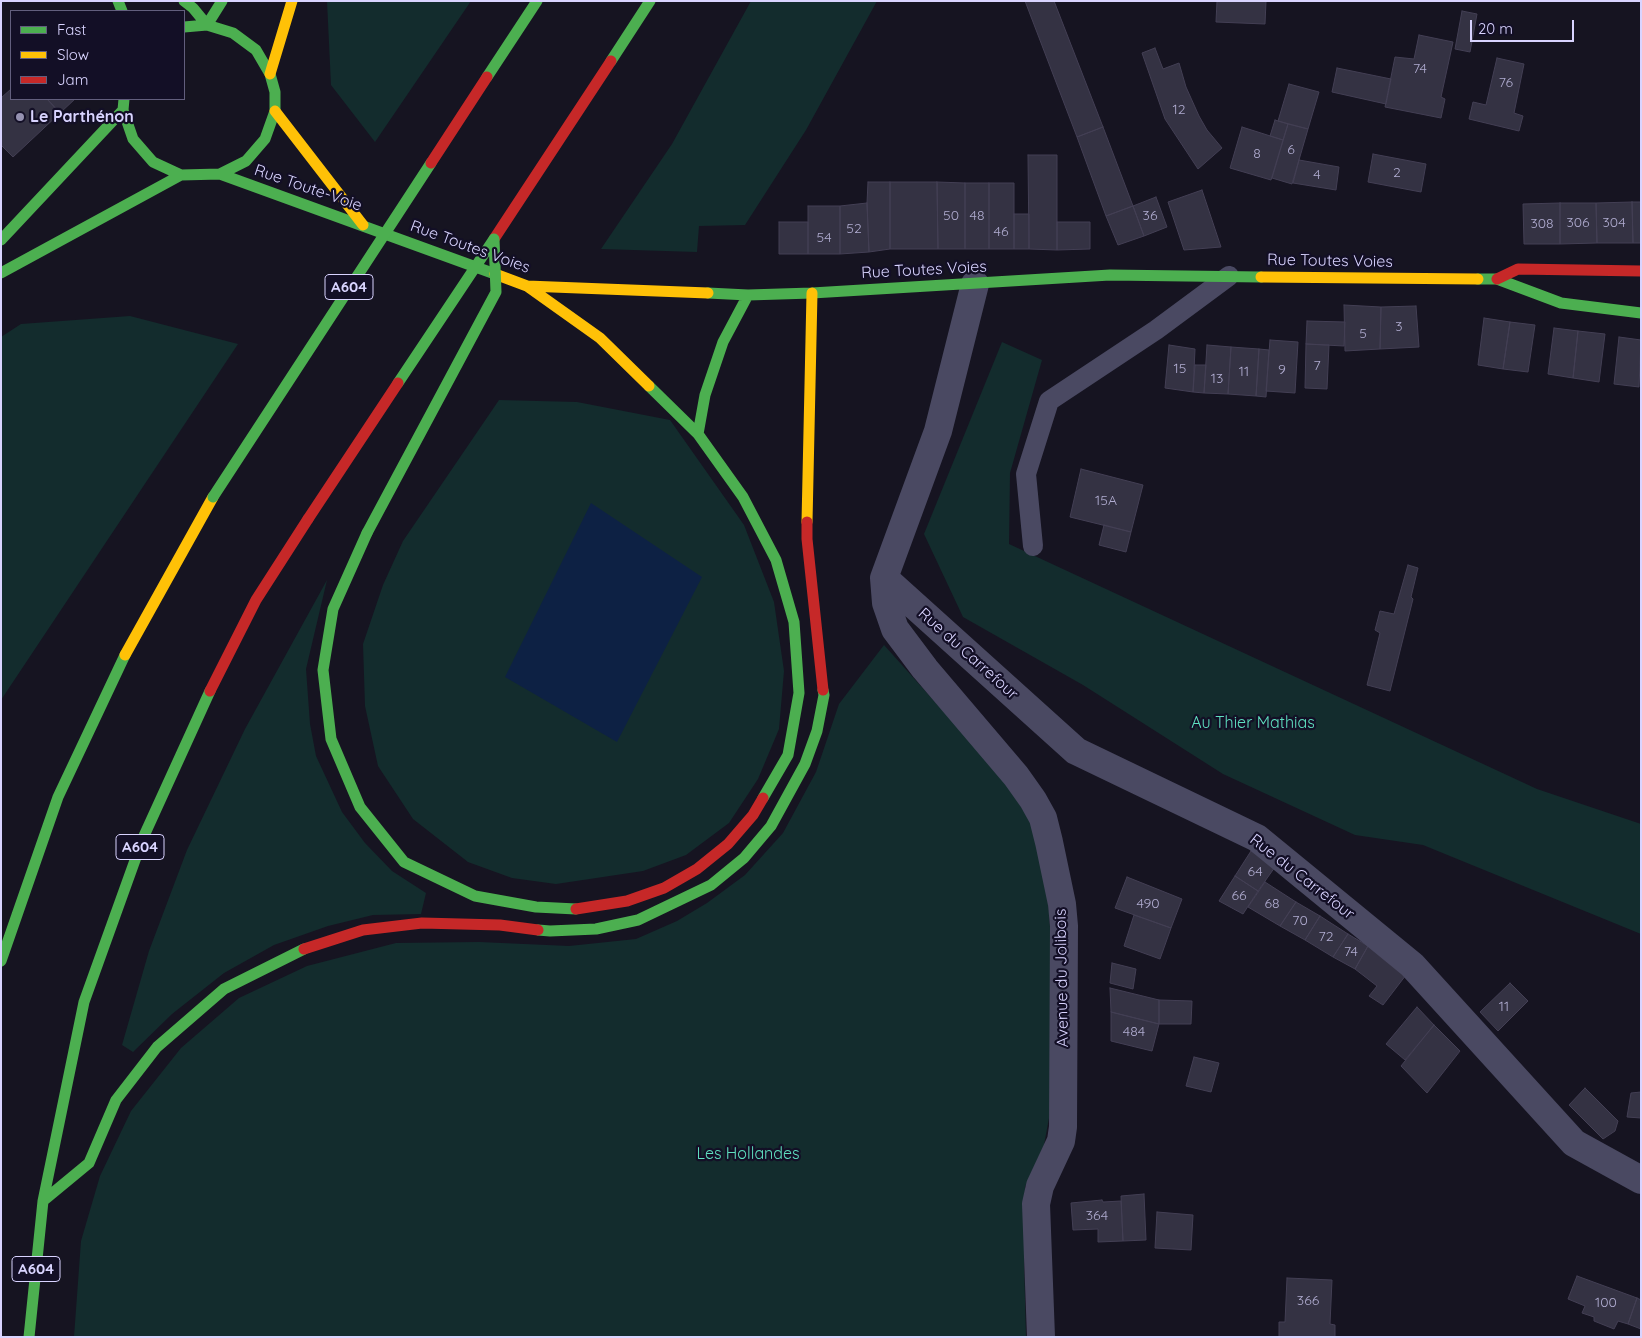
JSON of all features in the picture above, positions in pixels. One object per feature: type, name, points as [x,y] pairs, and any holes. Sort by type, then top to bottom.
[{"type":"main road","points":[[184,1],[193,8],[207,25],[222,1]]},
{"type":"main road","points":[[270,74],[292,1]]},
{"type":"main road","name":"A604","points":[[1,961],[58,797],[124,657],[213,497],[537,1]]},
{"type":"main road","name":"A604","points":[[29,1337],[43,1201],[84,1002],[143,838],[207,698],[256,600],[650,1]]},
{"type":"main road","name":"Rue Toute-Voie","points":[[185,27],[207,25],[234,33],[256,50],[270,74],[275,92],[275,111],[265,139],[246,161],[220,174]]},
{"type":"main road","points":[[1,240],[124,104]]},
{"type":"main road","name":"Rue Toute-Voie","points":[[124,104],[133,139],[153,162],[182,175],[220,174],[363,225]]},
{"type":"main road","name":"Rue Toute-Voie","points":[[275,111],[363,225]]},
{"type":"main road","points":[[1,273],[182,175]]},
{"type":"main road","name":"Rue Toutes Voies","points":[[363,225],[527,286],[748,294],[812,293],[1110,275],[1497,278]]},
{"type":"main road","points":[[494,239],[496,292],[367,533],[333,609],[323,670],[331,739],[360,807],[404,862],[476,896],[536,907],[581,909],[627,901],[664,888],[697,869],[728,844],[752,815],[788,755],[799,693],[794,622],[776,560],[743,497],[698,434],[600,338],[527,286]]},
{"type":"main road","points":[[1497,278],[1518,269],[1641,271]]},
{"type":"main road","points":[[1497,278],[1561,303],[1641,313]]},
{"type":"main road","points":[[43,1201],[90,1163],[116,1100],[156,1047],[224,989],[299,951],[363,930],[422,923],[500,925],[550,931],[596,929],[638,920],[711,885],[744,858],[771,826],[805,764],[816,731],[824,695],[807,538],[812,293]]},
{"type":"main road","points":[[698,434],[705,395],[723,342],[748,294]]},
{"type":"street","points":[[884,578],[938,431],[975,284]]},
{"type":"street","name":"Rue du Carrefour","points":[[884,578],[1076,751],[1257,838],[1412,965],[1574,1143],[1641,1180]]},
{"type":"street","name":"Avenue du Jolibois","points":[[884,578],[886,603],[895,629],[925,669],[1016,776],[1043,818],[1062,904],[1064,926],[1063,1128],[1060,1141],[1040,1186],[1036,1204],[1041,1337]]},
{"type":"lane","points":[[1032,546],[1026,474],[1050,401],[1156,330],[1229,276]]},
{"type":"green space","points":[[327,1],[471,1],[375,142],[331,85]]},
{"type":"green space","points":[[751,1],[877,1],[806,130],[745,225],[699,226],[697,252],[601,249],[672,144]]},
{"type":"green space","points":[[130,316],[238,344],[1,700],[1,337],[21,324]]},
{"type":"green space","name":"Au Thier Mathias","points":[[1002,342],[1042,360],[1010,473],[1009,544],[1537,789],[1641,824],[1641,934],[1423,845],[1355,835],[1223,774],[1083,685],[963,617],[924,534]]},
{"type":"green space","points":[[499,400],[577,402],[670,420],[744,525],[774,602],[784,671],[779,729],[758,779],[729,823],[686,855],[643,871],[556,884],[512,878],[468,862],[413,819],[378,766],[365,706],[363,644],[383,585],[403,541]]},
{"type":"green space","points":[[327,580],[306,669],[310,724],[316,756],[342,812],[365,843],[392,871],[426,893],[421,914],[373,915],[328,926],[274,945],[224,973],[172,1014],[133,1052],[122,1045],[149,951],[187,850],[245,729]]},
{"type":"green space","name":"Les Hollandes","points":[[884,645],[998,772],[1032,823],[1047,881],[1053,973],[1054,1091],[1044,1145],[1025,1187],[1026,1337],[74,1337],[81,1241],[100,1176],[131,1111],[181,1048],[239,998],[307,966],[396,943],[479,942],[569,946],[636,939],[677,921],[707,903],[745,875],[783,833],[816,772],[839,704]]},
{"type":"water","points":[[591,503],[702,577],[617,742],[505,677]]},
{"type":"building","points":[[1025,1],[1054,1],[1103,127],[1077,137]]},
{"type":"building","points":[[1217,1],[1266,1],[1265,24],[1216,22]]},
{"type":"building","points":[[1462,11],[1477,14],[1470,52],[1455,49]]},
{"type":"building","points":[[1419,35],[1453,42],[1441,97],[1445,99],[1441,118],[1385,107],[1395,57],[1414,59]]},
{"type":"building","points":[[1155,48],[1163,69],[1179,63],[1186,87],[1199,116],[1207,130],[1222,148],[1198,169],[1165,119],[1142,53]]},
{"type":"building","points":[[1497,58],[1524,64],[1514,113],[1523,116],[1519,131],[1469,119],[1473,102],[1486,105]]},
{"type":"building","points":[[1337,68],[1391,79],[1386,104],[1332,92]]},
{"type":"building","points":[[1289,84],[1319,92],[1308,129],[1278,121]]},
{"type":"building","points":[[10,90],[10,100],[48,100],[60,113],[13,157],[1,145],[1,98]]},
{"type":"building","points":[[48,100],[74,100],[60,113]]},
{"type":"building","points":[[1275,120],[1288,124],[1283,140],[1270,136]]},
{"type":"building","points":[[1288,124],[1308,129],[1292,184],[1272,178]]},
{"type":"building","points":[[1103,127],[1133,206],[1106,216],[1077,137]]},
{"type":"building","points":[[1242,127],[1283,140],[1271,180],[1230,168]]},
{"type":"building","points":[[1373,154],[1426,164],[1421,192],[1368,182]]},
{"type":"building","points":[[1028,155],[1057,155],[1057,250],[1029,249]]},
{"type":"building","points":[[1299,160],[1339,167],[1336,190],[1293,183]]},
{"type":"building","points":[[868,182],[890,182],[890,249],[869,252]]},
{"type":"building","points":[[890,182],[937,182],[938,249],[890,249]]},
{"type":"building","points":[[937,182],[965,183],[965,249],[938,249]]},
{"type":"building","points":[[965,183],[989,183],[989,249],[965,249]]},
{"type":"building","points":[[989,183],[1014,183],[1014,249],[989,249]]},
{"type":"building","points":[[1202,190],[1221,247],[1184,250],[1168,202]]},
{"type":"building","points":[[1156,197],[1167,227],[1144,236],[1133,206]]},
{"type":"building","points":[[1632,202],[1633,243],[1597,243],[1596,203]]},
{"type":"building","points":[[1632,202],[1641,202],[1641,243],[1633,243]]},
{"type":"building","points":[[867,203],[869,252],[840,254],[840,206]]},
{"type":"building","points":[[1560,203],[1560,244],[1524,244],[1523,204]]},
{"type":"building","points":[[1560,203],[1596,203],[1597,243],[1560,244]]},
{"type":"building","points":[[808,206],[840,206],[840,254],[808,254]]},
{"type":"building","points":[[1133,206],[1144,236],[1118,245],[1106,216]]},
{"type":"building","points":[[1014,214],[1029,214],[1029,249],[1014,249]]},
{"type":"building","points":[[779,222],[808,222],[808,254],[779,254]]},
{"type":"building","points":[[1057,222],[1090,222],[1090,249],[1057,250]]},
{"type":"building","points":[[1344,305],[1381,307],[1380,349],[1345,351]]},
{"type":"building","points":[[1416,306],[1419,347],[1380,349],[1381,307]]},
{"type":"building","points":[[1484,318],[1510,322],[1503,369],[1478,365]]},
{"type":"building","points":[[1307,321],[1345,322],[1344,346],[1306,344]]},
{"type":"building","points":[[1510,322],[1535,325],[1528,372],[1503,369]]},
{"type":"building","points":[[1554,328],[1578,331],[1573,378],[1548,374]]},
{"type":"building","points":[[1578,331],[1605,334],[1599,382],[1573,378]]},
{"type":"building","points":[[1619,337],[1641,340],[1639,387],[1614,384]]},
{"type":"building","points":[[1270,340],[1298,342],[1295,393],[1266,391]]},
{"type":"building","points":[[1306,344],[1329,345],[1327,389],[1305,388]]},
{"type":"building","points":[[1169,345],[1195,349],[1193,392],[1165,388]]},
{"type":"building","points":[[1207,345],[1231,347],[1228,394],[1204,393]]},
{"type":"building","points":[[1231,347],[1259,349],[1256,396],[1228,394]]},
{"type":"building","points":[[1259,349],[1269,350],[1266,397],[1256,396]]},
{"type":"building","points":[[1195,365],[1206,365],[1204,393],[1193,392]]},
{"type":"building","points":[[1081,469],[1143,485],[1131,532],[1070,517]]},
{"type":"building","points":[[1104,525],[1131,532],[1126,552],[1099,545]]},
{"type":"building","points":[[1408,565],[1418,568],[1411,597],[1413,599],[1390,691],[1367,685],[1380,633],[1375,630],[1380,611],[1394,614]]},
{"type":"building","points":[[1251,851],[1275,867],[1258,891],[1235,876]]},
{"type":"building","points":[[1235,876],[1258,891],[1243,914],[1219,901]]},
{"type":"building","points":[[1127,877],[1182,899],[1171,928],[1115,908]]},
{"type":"building","points":[[1265,882],[1296,902],[1280,926],[1248,907]]},
{"type":"building","points":[[1296,902],[1320,916],[1305,940],[1280,926]]},
{"type":"building","points":[[1134,915],[1171,928],[1160,959],[1124,946]]},
{"type":"building","points":[[1320,916],[1348,934],[1333,957],[1305,940]]},
{"type":"building","points":[[1348,934],[1368,946],[1355,969],[1333,957]]},
{"type":"building","points":[[1368,946],[1406,975],[1383,1005],[1369,996],[1377,986],[1355,969]]},
{"type":"building","points":[[1112,963],[1136,969],[1133,989],[1110,983]]},
{"type":"building","points":[[1510,983],[1528,1001],[1498,1031],[1480,1012]]},
{"type":"building","points":[[1110,988],[1159,1000],[1159,1024],[1111,1012]]},
{"type":"building","points":[[1159,1000],[1192,1001],[1191,1024],[1159,1024]]},
{"type":"building","points":[[1417,1007],[1434,1025],[1405,1060],[1386,1044]]},
{"type":"building","points":[[1111,1012],[1159,1024],[1152,1051],[1111,1041]]},
{"type":"building","points":[[1434,1025],[1460,1051],[1427,1093],[1401,1066]]},
{"type":"building","points":[[1194,1057],[1219,1063],[1211,1092],[1186,1086]]},
{"type":"building","points":[[1585,1088],[1618,1121],[1615,1131],[1603,1139],[1569,1105]]},
{"type":"building","points":[[1641,1092],[1641,1118],[1627,1117],[1631,1093]]},
{"type":"building","points":[[1144,1194],[1146,1240],[1123,1241],[1121,1196]]},
{"type":"building","points":[[1102,1200],[1103,1202],[1121,1201],[1123,1241],[1098,1242],[1098,1229],[1073,1230],[1071,1203]]},
{"type":"building","points":[[1157,1212],[1193,1215],[1191,1250],[1155,1248]]},
{"type":"building","points":[[1577,1276],[1637,1298],[1628,1324],[1618,1321],[1614,1329],[1594,1321],[1594,1317],[1582,1313],[1585,1306],[1568,1299]]},
{"type":"building","points":[[1287,1278],[1332,1280],[1330,1324],[1335,1325],[1335,1337],[1279,1337],[1279,1322],[1285,1322]]},
{"type":"building","points":[[1637,1298],[1641,1300],[1641,1329],[1628,1324]]},
{"type":"traffic: fast","points":[[118,1],[122,10]]},
{"type":"traffic: fast","points":[[184,1],[193,8],[207,25]]},
{"type":"traffic: fast","points":[[207,25],[222,1]]},
{"type":"traffic: fast","points":[[487,77],[537,1]]},
{"type":"traffic: fast","points":[[611,61],[650,1]]},
{"type":"traffic: fast","points":[[185,27],[207,25],[233,33],[256,50],[270,74],[275,92],[275,111],[265,139],[246,161],[220,174]]},
{"type":"traffic: fast","points":[[124,100],[123,110],[133,139],[153,162],[181,175],[220,174],[495,274]]},
{"type":"traffic: fast","points":[[1,240],[123,110]]},
{"type":"traffic: fast","points":[[213,497],[431,163]]},
{"type":"traffic: fast","points":[[1,273],[181,175]]},
{"type":"traffic: fast","points":[[398,383],[494,239]]},
{"type":"traffic: fast","points":[[367,533],[496,292],[494,239]]},
{"type":"traffic: fast","points":[[708,293],[748,295],[812,293],[1110,275],[1261,277]]},
{"type":"traffic: fast","points":[[1478,279],[1497,279],[1561,303],[1641,313]]},
{"type":"traffic: fast","points":[[748,295],[723,342],[705,395],[698,434],[743,497],[776,560],[794,622],[799,693],[788,755],[763,798]]},
{"type":"traffic: fast","points":[[649,386],[698,434]]},
{"type":"traffic: fast","points":[[367,533],[333,609],[323,670],[331,739],[360,807],[404,862],[475,896],[536,907],[576,909]]},
{"type":"traffic: fast","points":[[1,961],[58,797],[125,655]]},
{"type":"traffic: fast","points":[[538,930],[596,929],[638,920],[711,885],[744,858],[771,826],[805,764],[817,731],[824,695],[823,690]]},
{"type":"traffic: fast","points":[[29,1337],[43,1201],[84,1002],[143,838],[210,691]]},
{"type":"traffic: fast","points":[[43,1201],[89,1163],[116,1100],[157,1047],[224,989],[304,949]]},
{"type":"traffic: slow","points":[[270,74],[292,1]]},
{"type":"traffic: slow","points":[[275,111],[363,225]]},
{"type":"traffic: slow","points":[[495,274],[527,286],[708,293]]},
{"type":"traffic: slow","points":[[1261,277],[1478,279]]},
{"type":"traffic: slow","points":[[527,286],[600,338],[649,386]]},
{"type":"traffic: slow","points":[[807,522],[812,293]]},
{"type":"traffic: slow","points":[[125,655],[213,497]]},
{"type":"traffic: jam","points":[[494,239],[611,61]]},
{"type":"traffic: jam","points":[[431,163],[487,77]]},
{"type":"traffic: jam","points":[[1497,279],[1518,269],[1641,271]]},
{"type":"traffic: jam","points":[[308,519],[398,383]]},
{"type":"traffic: jam","points":[[210,691],[256,600],[308,519]]},
{"type":"traffic: jam","points":[[807,522],[807,539],[823,690]]},
{"type":"traffic: jam","points":[[576,909],[627,901],[664,888],[697,869],[728,844],[753,815],[763,798]]},
{"type":"traffic: jam","points":[[304,949],[363,930],[422,923],[500,925],[538,930]]},
{"type":"place","name":"Le Parthénon","points":[[20,117]]}]
